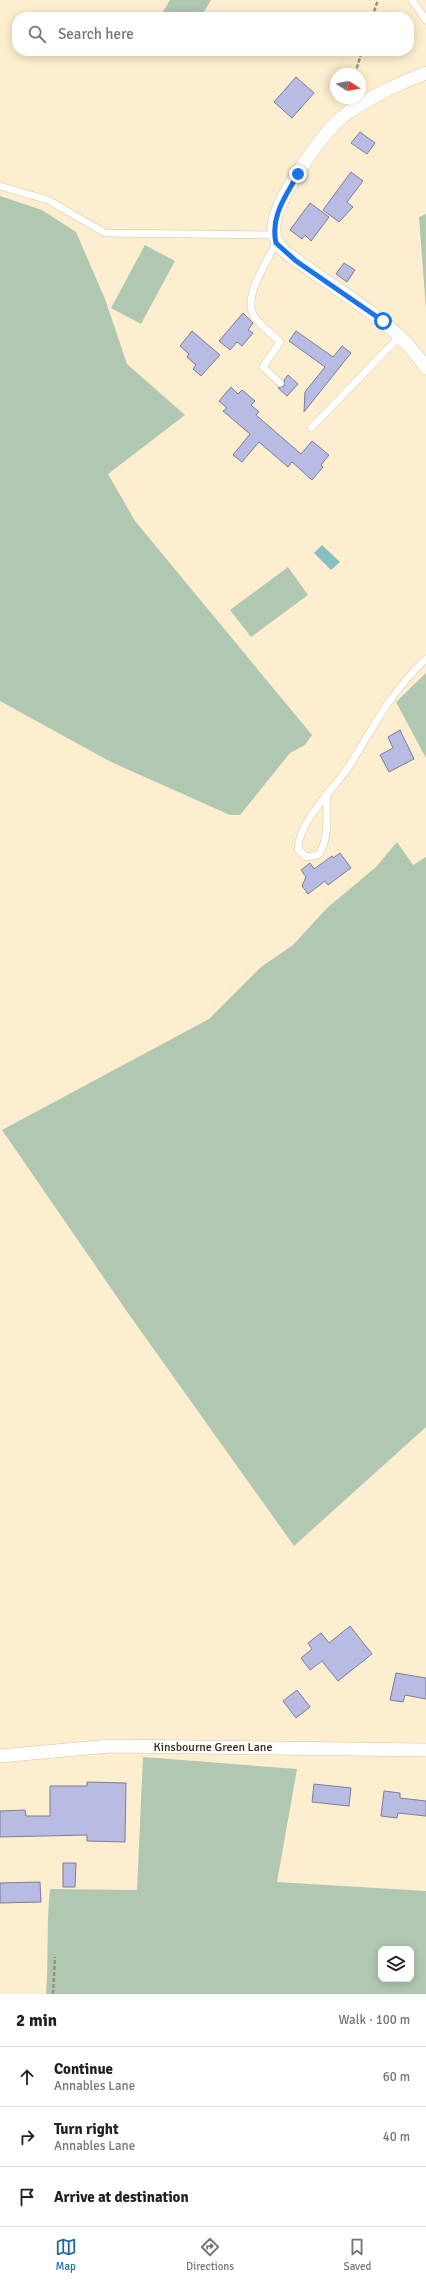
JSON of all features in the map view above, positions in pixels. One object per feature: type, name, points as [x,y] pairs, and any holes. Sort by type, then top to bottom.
[{"type":"street","points":[[426,73],[399,85],[342,117],[321,140],[281,203],[274,226],[275,239],[296,261],[383,321],[400,337],[426,368]]},
{"type":"street","name":"Kinsbourne Green Lane","points":[[0,1756],[110,1746],[426,1750]]},
{"type":"lane","points":[[412,0],[426,20]]},
{"type":"lane","points":[[0,186],[48,200],[105,233],[275,239],[258,279],[250,306],[254,316],[280,342],[264,367],[280,383]]},
{"type":"lane","points":[[311,428],[400,337]]},
{"type":"lane","points":[[327,794],[327,841],[324,848],[318,855],[306,857],[298,849],[298,840],[301,831],[327,794],[349,765],[363,740],[392,698],[426,659]]},
{"type":"path","points":[[374,12],[378,0]]},
{"type":"path","points":[[357,68],[360,56]]},
{"type":"path","points":[[53,1994],[55,1957]]},
{"type":"green space","points":[[170,0],[211,0],[204,12],[163,12]]},
{"type":"green space","points":[[0,196],[42,210],[76,232],[105,299],[127,364],[185,415],[108,474],[135,521],[312,735],[305,745],[290,753],[240,815],[230,815],[111,762],[0,701]]},
{"type":"green space","points":[[426,214],[426,309],[419,217]]},
{"type":"green space","points":[[145,245],[175,261],[141,324],[111,308]]},
{"type":"green space","points":[[288,567],[308,595],[251,637],[230,610]]},
{"type":"green space","points":[[426,673],[426,758],[396,702]]},
{"type":"green space","points":[[397,842],[413,865],[426,857],[426,1427],[294,1546],[128,1313],[2,1130],[209,1019],[261,967],[293,945],[327,908],[376,867]]},
{"type":"green space","points":[[143,1757],[297,1769],[277,1882],[426,1891],[426,1994],[46,1994],[50,1889],[137,1890]]},
{"type":"water","points":[[322,545],[340,562],[331,570],[314,553]]},
{"type":"building","points":[[296,77],[314,93],[292,118],[274,102]]},
{"type":"building","points":[[360,132],[375,143],[367,154],[351,143]]},
{"type":"building","points":[[351,172],[363,181],[347,202],[353,207],[339,222],[323,210]]},
{"type":"building","points":[[310,203],[329,217],[311,241],[305,235],[302,239],[290,230]]},
{"type":"building","points":[[344,263],[355,270],[347,282],[336,274]]},
{"type":"building","points":[[243,313],[253,323],[248,330],[253,333],[242,346],[237,342],[230,350],[219,341]]},
{"type":"building","points":[[192,331],[220,355],[201,376],[193,369],[196,365],[187,357],[189,354],[180,346]]},
{"type":"building","points":[[296,331],[333,357],[342,346],[351,353],[304,412],[305,392],[325,367],[289,341]]},
{"type":"building","points":[[288,375],[298,384],[287,396],[278,388],[284,386],[284,380]]},
{"type":"building","points":[[231,387],[238,394],[242,390],[255,401],[251,405],[259,412],[256,415],[301,454],[312,441],[329,455],[321,465],[323,467],[312,480],[292,462],[288,467],[259,442],[242,462],[233,455],[250,434],[223,411],[227,408],[219,401]]},
{"type":"building","points":[[400,730],[414,759],[389,772],[380,755],[393,748],[388,737]]},
{"type":"building","points":[[340,853],[351,868],[328,885],[325,881],[308,894],[302,886],[306,877],[301,870],[310,863],[314,869],[332,856],[333,858]]},
{"type":"building","points":[[350,1626],[372,1654],[338,1681],[322,1661],[310,1670],[301,1658],[312,1649],[308,1643],[321,1633],[329,1643]]},
{"type":"building","points":[[396,1673],[426,1678],[426,1699],[405,1695],[403,1702],[390,1700]]},
{"type":"building","points":[[297,1690],[310,1707],[296,1718],[283,1701]]},
{"type":"building","points":[[87,1782],[126,1783],[125,1842],[87,1841],[87,1835],[0,1837],[0,1811],[25,1810],[26,1816],[50,1816],[50,1786],[87,1786]]},
{"type":"building","points":[[314,1784],[351,1788],[349,1806],[312,1802]]},
{"type":"building","points":[[384,1791],[400,1793],[400,1798],[426,1801],[426,1816],[398,1813],[397,1818],[381,1816]]},
{"type":"building","points":[[63,1863],[76,1863],[75,1887],[63,1887]]},
{"type":"building","points":[[40,1882],[41,1902],[0,1903],[0,1883]]},
{"type":"route","points":[[298,174],[281,203],[276,216],[274,234],[276,243],[296,261],[383,321]]}]
